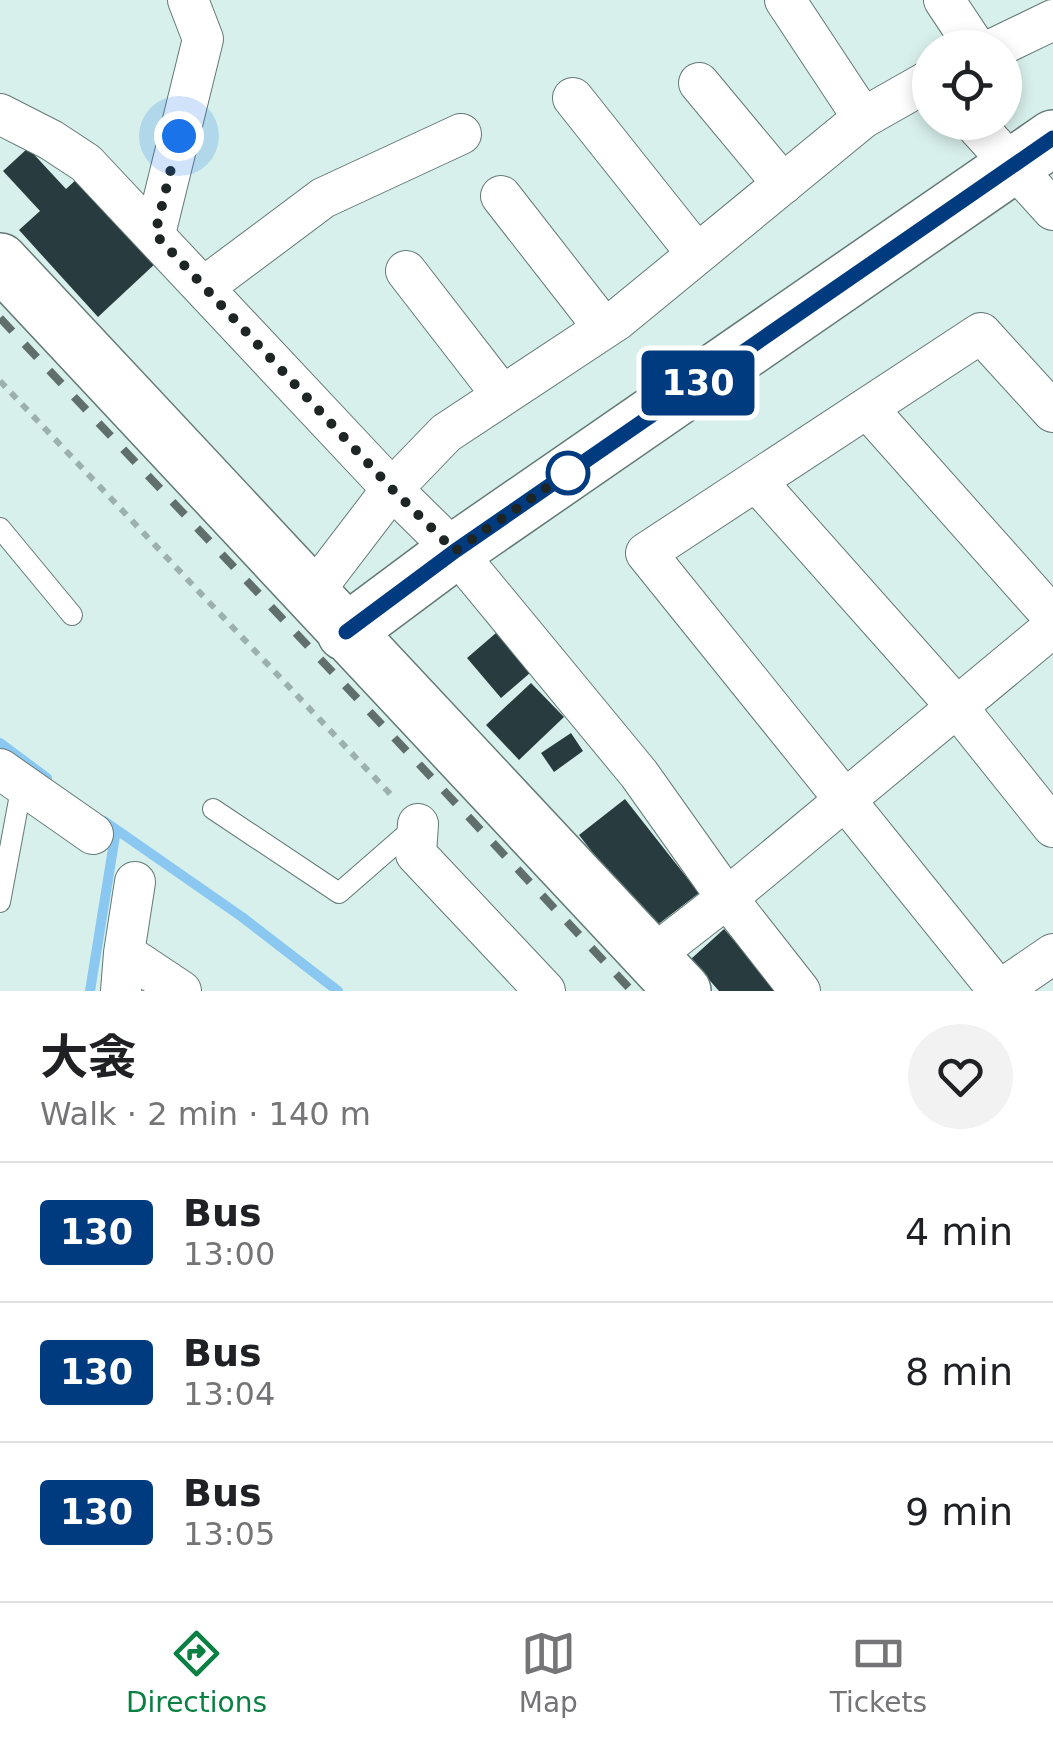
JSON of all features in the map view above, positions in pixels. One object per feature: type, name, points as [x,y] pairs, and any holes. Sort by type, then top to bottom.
[{"type":"street","points":[[155,234],[203,39],[188,0]]},
{"type":"street","points":[[784,0],[863,118]]},
{"type":"street","points":[[944,0],[964,30]]},
{"type":"street","points":[[699,82],[783,184]]},
{"type":"street","points":[[328,614],[392,489],[446,433],[604,328],[863,118],[912,90]]},
{"type":"street","points":[[572,98],[697,254]]},
{"type":"street","points":[[8,130],[86,163],[455,551],[639,774],[727,898],[800,991]]},
{"type":"street","points":[[204,286],[323,198],[461,134]]},
{"type":"street","points":[[1010,140],[1033,151],[1053,210]]},
{"type":"street","points":[[328,614],[455,551],[1033,151]]},
{"type":"street","points":[[501,196],[604,328]]},
{"type":"street","points":[[0,262],[667,974],[727,898],[1053,627]]},
{"type":"street","points":[[406,271],[502,395]]},
{"type":"street","points":[[1053,412],[981,333],[646,553],[998,991],[1053,954]]},
{"type":"street","points":[[867,408],[1053,617]]},
{"type":"street","points":[[756,481],[956,707],[1053,827]]},
{"type":"street","points":[[11,777],[94,834]]},
{"type":"street","points":[[418,824],[416,854],[545,991]]},
{"type":"street","points":[[135,882],[122,972],[180,991]]},
{"type":"lane","points":[[0,528],[72,615]]},
{"type":"lane","points":[[0,902],[11,777]]},
{"type":"lane","points":[[212,809],[338,893],[418,824]]},
{"type":"path","points":[[0,381],[418,824]]},
{"type":"building","points":[[28,148],[66,189],[79,177],[157,262],[98,317],[19,230],[40,211],[3,171]]},
{"type":"building","points":[[496,633],[530,673],[501,698],[467,658]]},
{"type":"building","points":[[531,683],[564,717],[519,760],[486,725]]},
{"type":"building","points":[[571,733],[583,751],[554,772],[541,753]]},
{"type":"building","points":[[625,799],[699,893],[652,929],[579,835]]},
{"type":"building","points":[[724,929],[778,991],[719,991],[691,959]]},
{"type":"waterway","points":[[0,743],[47,778]]},
{"type":"waterway","points":[[104,821],[242,917],[338,991]]},
{"type":"waterway","points":[[90,991],[116,830]]},
{"type":"railway","points":[[0,318],[632,991]]},
{"type":"bus line","name":"130","points":[[346,632],[455,551],[1053,138]]},
{"type":"route","points":[[179,136],[155,234],[392,489],[455,551],[568,473]]}]
